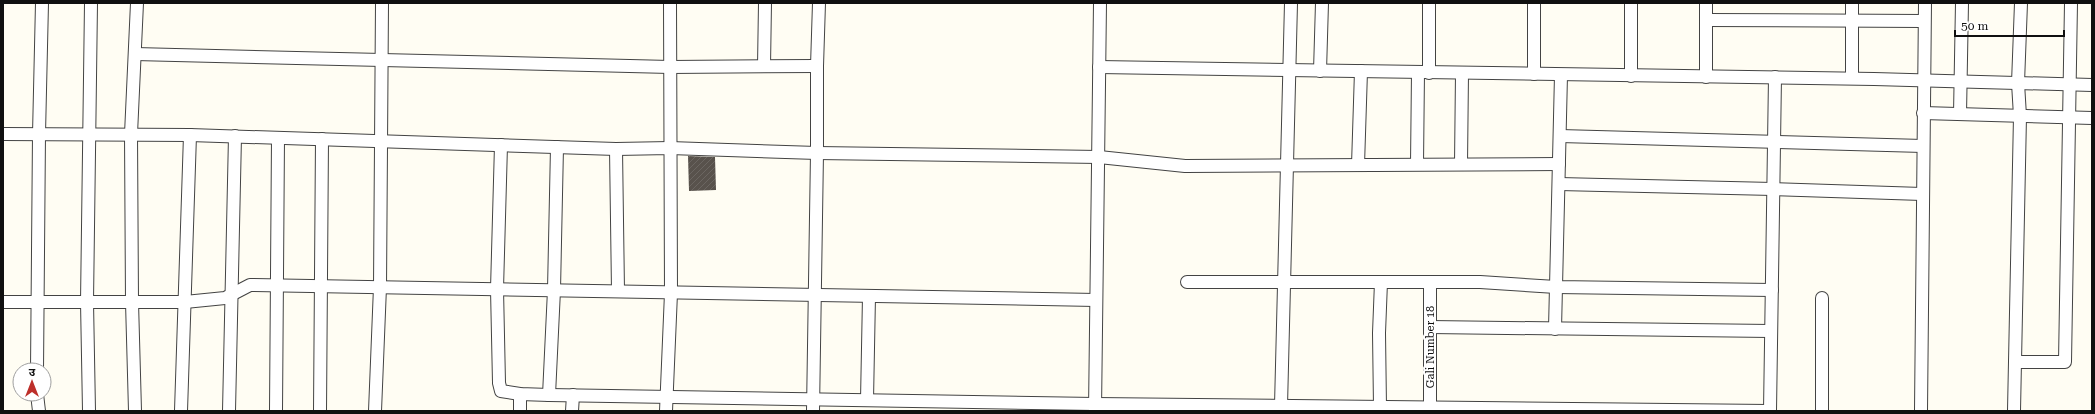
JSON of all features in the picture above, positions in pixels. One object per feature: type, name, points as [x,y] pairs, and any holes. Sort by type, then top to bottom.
[{"type":"street","points":[[37,362],[42,3]]},
{"type":"street","points":[[89,411],[87,302],[91,3]]},
{"type":"street","points":[[135,411],[132,302],[131,134],[137,3]]},
{"type":"street","points":[[375,411],[380,287],[382,3]]},
{"type":"street","points":[[666,411],[672,293],[670,3]]},
{"type":"street","points":[[764,66],[765,3]]},
{"type":"street","points":[[813,405],[817,153],[816,66],[819,3]]},
{"type":"street","points":[[1095,408],[1100,3]]},
{"type":"street","points":[[1281,406],[1288,166],[1288,70],[1291,3]]},
{"type":"street","points":[[1320,71],[1322,3]]},
{"type":"street","points":[[1417,164],[1429,3]]},
{"type":"street","points":[[1534,3],[1534,74]]},
{"type":"street","points":[[1631,3],[1631,76]]},
{"type":"street","points":[[1706,3],[1706,77]]},
{"type":"street","points":[[1852,3],[1852,78]]},
{"type":"street","points":[[1921,411],[1925,3]]},
{"type":"street","points":[[1960,114],[1962,3]]},
{"type":"street","points":[[2014,411],[2020,116],[2018,83],[2021,3]]},
{"type":"street","points":[[2015,362],[2065,362],[2072,3]]},
{"type":"street","points":[[1706,20],[1852,22],[1924,21]]},
{"type":"street","points":[[135,54],[382,61],[670,66],[816,66]]},
{"type":"street","points":[[1099,67],[1561,75],[1852,78],[2092,85]]},
{"type":"street","points":[[1358,164],[1360,71]]},
{"type":"street","points":[[1461,164],[1462,73]]},
{"type":"street","points":[[1555,329],[1561,75]]},
{"type":"street","points":[[501,145],[497,289],[499,383],[501,391],[520,394],[666,397],[813,405],[867,400],[986,407],[1252,408],[1281,406],[1430,409],[1770,411],[1776,77]]},
{"type":"street","points":[[1923,113],[2092,118]]},
{"type":"street","points":[[3,134],[235,136],[616,150],[670,148],[817,153],[1099,157],[1185,166],[1559,164]]},
{"type":"street","points":[[181,411],[190,135]]},
{"type":"street","points":[[229,411],[233,293],[235,136]]},
{"type":"street","points":[[1560,136],[1923,146]]},
{"type":"street","points":[[276,411],[278,138]]},
{"type":"street","points":[[320,411],[322,139]]},
{"type":"street","points":[[549,395],[554,290],[556,147]]},
{"type":"street","points":[[616,150],[618,291]]},
{"type":"street","points":[[1559,184],[1922,194]]},
{"type":"street","points":[[1186,282],[1480,282],[1556,287],[1772,290]]},
{"type":"street","points":[[1380,407],[1379,333],[1381,282]]},
{"type":"street","name":"Gali Number 18","points":[[1430,282],[1430,409]]},
{"type":"street","points":[[3,302],[185,302],[225,298],[250,285],[1096,300]]},
{"type":"street","points":[[867,400],[869,296]]},
{"type":"street","points":[[1822,298],[1822,411]]},
{"type":"street","points":[[1430,327],[1771,332]]},
{"type":"street","points":[[520,394],[520,411]]},
{"type":"street","points":[[572,411],[573,395]]},
{"type":"building","points":[[688,156],[715,157],[716,190],[689,191]]}]
